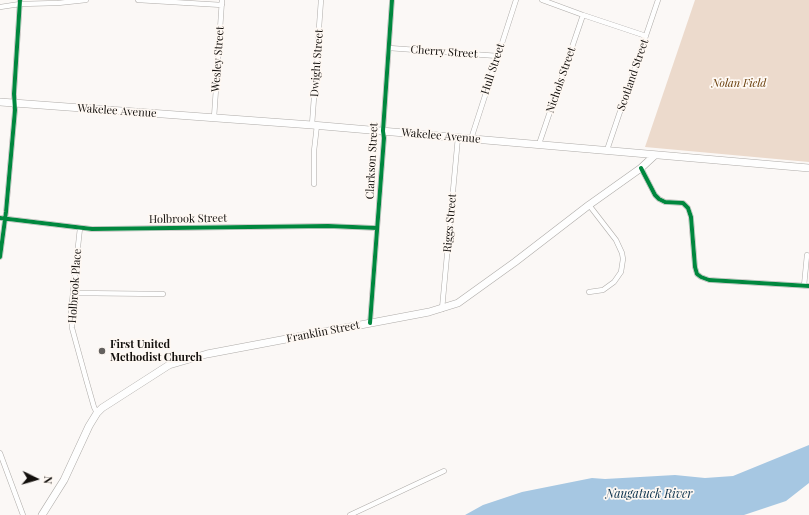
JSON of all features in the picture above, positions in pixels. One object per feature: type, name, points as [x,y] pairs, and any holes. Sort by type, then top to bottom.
[{"type":"main road","name":"Wakelee Avenue","points":[[0,102],[314,125],[809,168]]},
{"type":"main road","name":"Franklin Street","points":[[42,515],[64,480],[89,426],[97,413],[102,408],[169,364],[207,354],[442,309],[458,303],[641,168],[655,155]]},
{"type":"street","points":[[0,7],[20,2],[58,3],[86,0]]},
{"type":"street","points":[[138,0],[222,2]]},
{"type":"street","name":"Dwight Street","points":[[314,184],[314,125],[321,0]]},
{"type":"street","name":"Clarkson Street","points":[[370,323],[384,138],[383,131],[392,0]]},
{"type":"street","name":"Hull Street","points":[[471,139],[516,0]]},
{"type":"street","points":[[542,0],[646,36]]},
{"type":"street","name":"Scotland Street","points":[[607,150],[658,0]]},
{"type":"street","points":[[0,257],[14,103],[20,2]]},
{"type":"street","name":"Wesley Street","points":[[214,118],[222,2]]},
{"type":"street","name":"Nichols Street","points":[[539,144],[583,15]]},
{"type":"street","name":"Cherry Street","points":[[389,48],[498,56]]},
{"type":"street","name":"Riggs Street","points":[[442,309],[458,137]]},
{"type":"street","points":[[641,168],[655,195],[659,199],[665,202],[683,203],[688,208],[691,217],[694,267],[702,278],[709,280],[807,286],[807,255]]},
{"type":"street","points":[[589,205],[616,240],[623,259],[621,272],[614,282],[603,290],[589,292]]},
{"type":"street","name":"Holbrook Street","points":[[3,218],[80,228],[328,226],[377,228]]},
{"type":"street","name":"Holbrook Place","points":[[80,228],[71,311],[73,334],[97,413]]},
{"type":"street","points":[[73,294],[163,294]]},
{"type":"street","points":[[0,453],[23,515]]},
{"type":"street","points":[[350,515],[444,471]]},
{"type":"green space","name":"Nolan Field","points":[[695,0],[809,0],[809,162],[645,147]]},
{"type":"water","name":"Naugatuck River","points":[[809,445],[809,483],[786,501],[744,515],[465,515],[483,505],[522,492],[592,478],[605,479],[675,475],[705,478],[733,476]]},
{"type":"cycle path","points":[[0,257],[6,212],[15,110],[14,94],[20,0]]},
{"type":"cycle path","points":[[370,323],[384,138],[383,131],[392,0]]},
{"type":"cycle path","points":[[641,168],[655,195],[659,199],[665,202],[683,203],[688,208],[691,217],[695,267],[697,274],[701,277],[709,280],[809,286]]},
{"type":"cycle path","points":[[0,218],[92,229],[328,226],[377,228]]},
{"type":"place","name":"First United Methodist Church","points":[[102,351]]}]
